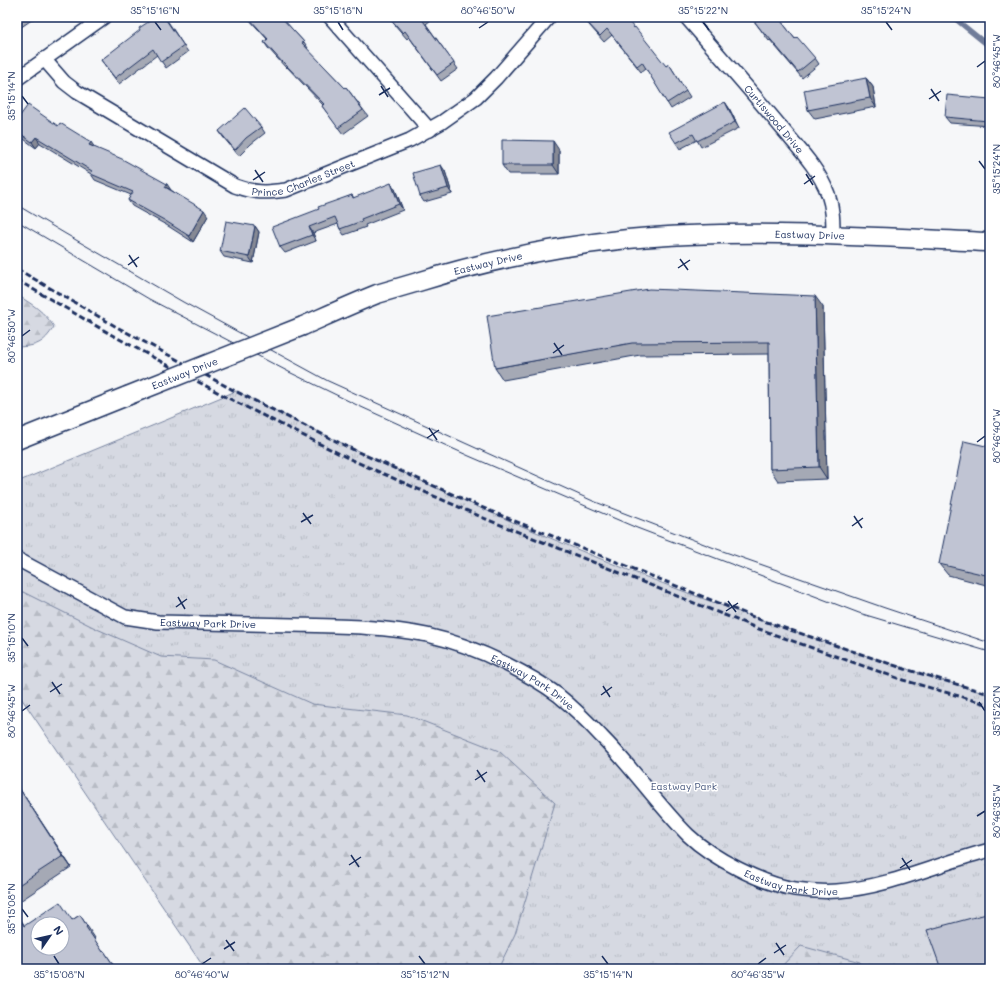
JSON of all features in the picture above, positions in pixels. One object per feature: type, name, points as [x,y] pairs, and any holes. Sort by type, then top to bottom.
[{"type":"main road","name":"Eastway Drive","points":[[17,440],[303,326],[377,294],[439,275],[489,262],[566,247],[626,239],[694,235],[750,234],[990,242]]},
{"type":"street","points":[[17,79],[104,17]]},
{"type":"street","points":[[330,17],[430,130]]},
{"type":"street","name":"Prince Charles Street","points":[[44,59],[64,82],[77,92],[235,186],[249,191],[266,192],[286,190],[410,140],[430,130],[476,98],[496,78],[549,17]]},
{"type":"street","name":"Curtiswood Drive","points":[[686,17],[810,162],[828,194],[832,209],[833,236]]},
{"type":"street","name":"Eastway Park Drive","points":[[17,559],[124,617],[158,622],[381,628],[429,635],[480,652],[531,678],[557,694],[617,753],[690,836],[706,849],[742,871],[776,884],[794,889],[816,891],[837,891],[859,888],[895,880],[990,850]]},
{"type":"green space","points":[[17,295],[33,305],[54,327],[43,341],[35,345],[17,347]]},
{"type":"green space","name":"Eastway Park","points":[[236,391],[434,487],[514,523],[608,562],[716,604],[825,642],[990,695],[990,969],[457,969],[17,604],[17,482]]},
{"type":"green space","points":[[17,589],[97,629],[161,657],[214,660],[312,704],[407,715],[499,751],[555,803],[515,934],[498,969],[205,969],[17,692]]},
{"type":"green space","points":[[801,946],[860,962],[863,969],[779,969]]},
{"type":"building","points":[[17,17],[23,17],[17,21]]},
{"type":"building","points":[[156,17],[164,17],[184,46],[161,62],[153,49],[115,78],[101,60],[140,30],[139,28]]},
{"type":"building","points":[[248,17],[281,17],[304,42],[302,43],[345,88],[346,87],[363,110],[338,128],[322,106],[324,104],[264,42],[268,39]]},
{"type":"building","points":[[389,17],[423,17],[421,18],[454,63],[437,75],[405,31],[403,33]]},
{"type":"building","points":[[588,17],[625,17],[634,28],[635,27],[666,66],[669,64],[686,91],[667,103],[642,62],[637,66],[607,29],[600,36],[585,20]]},
{"type":"building","points":[[751,17],[778,17],[795,39],[797,37],[815,58],[798,72]]},
{"type":"building","points":[[866,78],[870,98],[808,110],[804,90]]},
{"type":"building","points":[[947,95],[990,99],[988,121],[945,117]]},
{"type":"building","points":[[725,102],[735,122],[697,141],[693,134],[676,143],[669,132]]},
{"type":"building","points":[[28,105],[58,126],[60,123],[91,142],[89,145],[122,159],[167,184],[165,187],[204,210],[189,236],[128,200],[133,192],[91,174],[92,171],[36,137],[32,142],[17,131],[17,120]]},
{"type":"building","points":[[245,108],[261,127],[246,138],[235,150],[219,131]]},
{"type":"building","points":[[502,140],[553,141],[553,165],[502,165]]},
{"type":"building","points":[[441,165],[448,188],[420,196],[413,173]]},
{"type":"building","points":[[391,183],[399,204],[361,219],[362,221],[340,229],[335,217],[309,227],[312,235],[280,247],[272,227],[319,209],[318,207],[352,195],[353,198]]},
{"type":"building","points":[[226,221],[255,226],[249,257],[220,251]]},
{"type":"building","points":[[649,289],[815,296],[819,467],[770,469],[769,342],[632,343],[495,368],[487,316]]},
{"type":"building","points":[[964,441],[990,447],[990,576],[939,564]]},
{"type":"building","points":[[17,785],[63,856],[17,886]]},
{"type":"building","points":[[60,902],[69,916],[39,916]]},
{"type":"building","points":[[990,913],[990,969],[941,969],[927,930]]},
{"type":"building","points":[[17,915],[24,926],[30,922],[30,956],[70,956],[70,917],[72,920],[80,915],[87,926],[86,927],[116,969],[17,969]]},
{"type":"waterway","points":[[953,17],[990,47]]},
{"type":"tram line","points":[[17,205],[183,302],[328,381],[593,501],[717,549],[990,643]]},
{"type":"tram line","points":[[17,221],[149,299],[289,372],[359,406],[469,456],[637,528],[859,613],[990,652]]},
{"type":"railway","points":[[17,269],[115,326],[235,391],[358,452],[490,511],[761,620],[905,669],[990,694]]},
{"type":"railway","points":[[17,280],[112,335],[230,399],[352,460],[486,519],[759,629],[903,680],[990,705]]}]
